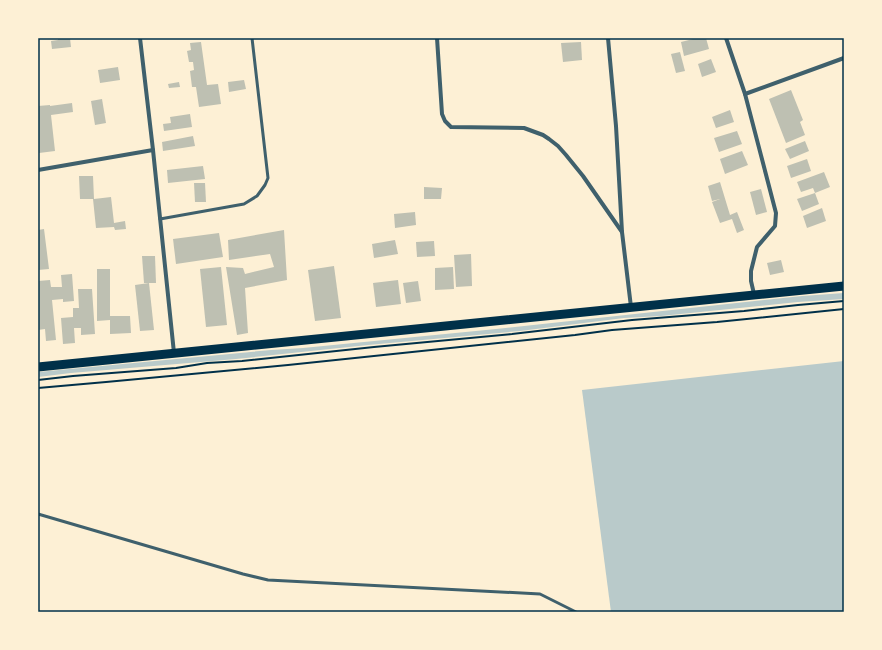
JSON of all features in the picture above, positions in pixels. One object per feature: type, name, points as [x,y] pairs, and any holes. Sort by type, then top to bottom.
[{"type":"main road","points":[[38,367],[844,286]]},
{"type":"street","points":[[140,38],[174,353]]},
{"type":"street","points":[[437,38],[442,114],[445,121],[451,127],[524,128],[543,135],[566,154],[622,232]]},
{"type":"street","points":[[608,38],[616,126],[622,232],[632,307]]},
{"type":"street","points":[[726,38],[745,94],[776,213],[775,226],[757,247],[751,270],[751,281],[754,295]]},
{"type":"street","points":[[745,94],[844,58]]},
{"type":"street","points":[[38,170],[153,150]]},
{"type":"lane","points":[[160,219],[244,204],[257,196],[265,185],[268,178],[252,38]]},
{"type":"lane","points":[[38,514],[268,580],[540,594],[576,612]]},
{"type":"path","points":[[38,380],[81,375],[176,368],[206,363],[242,361],[512,334],[632,320],[844,301]]},
{"type":"path","points":[[38,388],[288,365],[612,330],[717,322],[844,309]]},
{"type":"shaded area","points":[[844,293],[844,299],[624,318],[520,331],[38,377],[38,372],[303,348],[802,296]]},
{"type":"shaded area","points":[[844,361],[844,612],[611,612],[582,390]]},
{"type":"building","points":[[58,38],[70,38],[71,47],[52,49],[51,41],[58,40]]},
{"type":"building","points":[[697,38],[706,38],[709,49],[684,56],[681,42]]},
{"type":"building","points":[[201,42],[207,85],[218,84],[221,104],[199,107],[196,87],[192,87],[190,71],[194,70],[193,62],[189,62],[187,51],[191,50],[190,43]]},
{"type":"building","points":[[581,42],[582,60],[563,62],[561,43]]},
{"type":"building","points":[[680,52],[685,71],[676,73],[671,54]]},
{"type":"building","points":[[711,59],[716,72],[702,77],[698,64]]},
{"type":"building","points":[[118,67],[120,80],[100,83],[98,70]]},
{"type":"building","points":[[244,80],[246,89],[229,92],[228,82]]},
{"type":"building","points":[[179,82],[180,87],[169,88],[168,84]]},
{"type":"building","points":[[791,90],[803,120],[800,122],[805,135],[786,143],[769,99]]},
{"type":"building","points":[[102,99],[106,123],[95,125],[91,101]]},
{"type":"building","points":[[72,103],[73,112],[51,115],[55,151],[39,153],[38,106]]},
{"type":"building","points":[[730,110],[734,122],[716,128],[712,117]]},
{"type":"building","points":[[190,114],[192,127],[164,131],[163,124],[171,123],[170,117]]},
{"type":"building","points":[[737,131],[742,144],[719,152],[714,138]]},
{"type":"building","points":[[193,136],[195,146],[163,151],[162,142]]},
{"type":"building","points":[[805,141],[809,151],[790,159],[785,149]]},
{"type":"building","points":[[742,151],[748,165],[725,174],[720,159]]},
{"type":"building","points":[[807,159],[811,171],[791,178],[787,166]]},
{"type":"building","points":[[203,166],[205,179],[168,183],[167,170]]},
{"type":"building","points":[[824,172],[830,187],[815,193],[813,188],[801,192],[797,182]]},
{"type":"building","points":[[79,176],[93,176],[94,199],[111,197],[114,223],[125,221],[126,229],[115,230],[114,227],[96,228],[93,199],[80,199]]},
{"type":"building","points":[[720,182],[730,215],[737,212],[744,230],[737,233],[732,219],[720,223],[712,202],[720,199],[712,201],[708,186]]},
{"type":"building","points":[[194,183],[205,183],[206,202],[195,202]]},
{"type":"building","points":[[424,187],[442,188],[441,199],[424,199]]},
{"type":"building","points":[[761,189],[767,212],[756,215],[750,192]]},
{"type":"building","points":[[815,193],[819,204],[802,211],[797,199]]},
{"type":"building","points":[[822,208],[826,221],[807,228],[803,216]]},
{"type":"building","points":[[415,212],[416,225],[395,228],[394,214]]},
{"type":"building","points":[[44,229],[49,269],[38,270],[38,230]]},
{"type":"building","points":[[284,230],[287,280],[245,288],[248,333],[237,335],[226,267],[243,268],[245,274],[274,267],[270,254],[229,260],[228,240]]},
{"type":"building","points":[[219,233],[223,257],[176,264],[173,239]]},
{"type":"building","points":[[395,240],[398,254],[374,258],[372,244]]},
{"type":"building","points":[[434,241],[435,256],[417,257],[416,242]]},
{"type":"building","points":[[471,254],[472,286],[456,287],[454,255]]},
{"type":"building","points":[[142,256],[155,256],[156,283],[144,283]]},
{"type":"building","points":[[781,260],[784,272],[770,275],[767,263]]},
{"type":"building","points":[[334,266],[341,318],[315,321],[308,270]]},
{"type":"building","points":[[221,267],[227,325],[206,327],[200,269]]},
{"type":"building","points":[[453,267],[454,289],[435,290],[435,268]]},
{"type":"building","points":[[97,269],[110,269],[110,316],[130,316],[131,333],[110,334],[110,320],[97,321]]},
{"type":"building","points":[[72,274],[74,301],[63,302],[63,299],[52,300],[56,340],[46,341],[45,329],[38,330],[38,281],[50,280],[51,287],[62,287],[61,275]]},
{"type":"building","points":[[398,280],[401,304],[376,307],[373,283]]},
{"type":"building","points":[[418,281],[421,301],[406,303],[403,283]]},
{"type":"building","points":[[149,283],[154,330],[140,331],[135,285]]},
{"type":"building","points":[[78,289],[92,289],[95,334],[81,335],[81,328],[74,328],[75,343],[63,344],[61,318],[73,317],[73,308],[79,308]]}]
